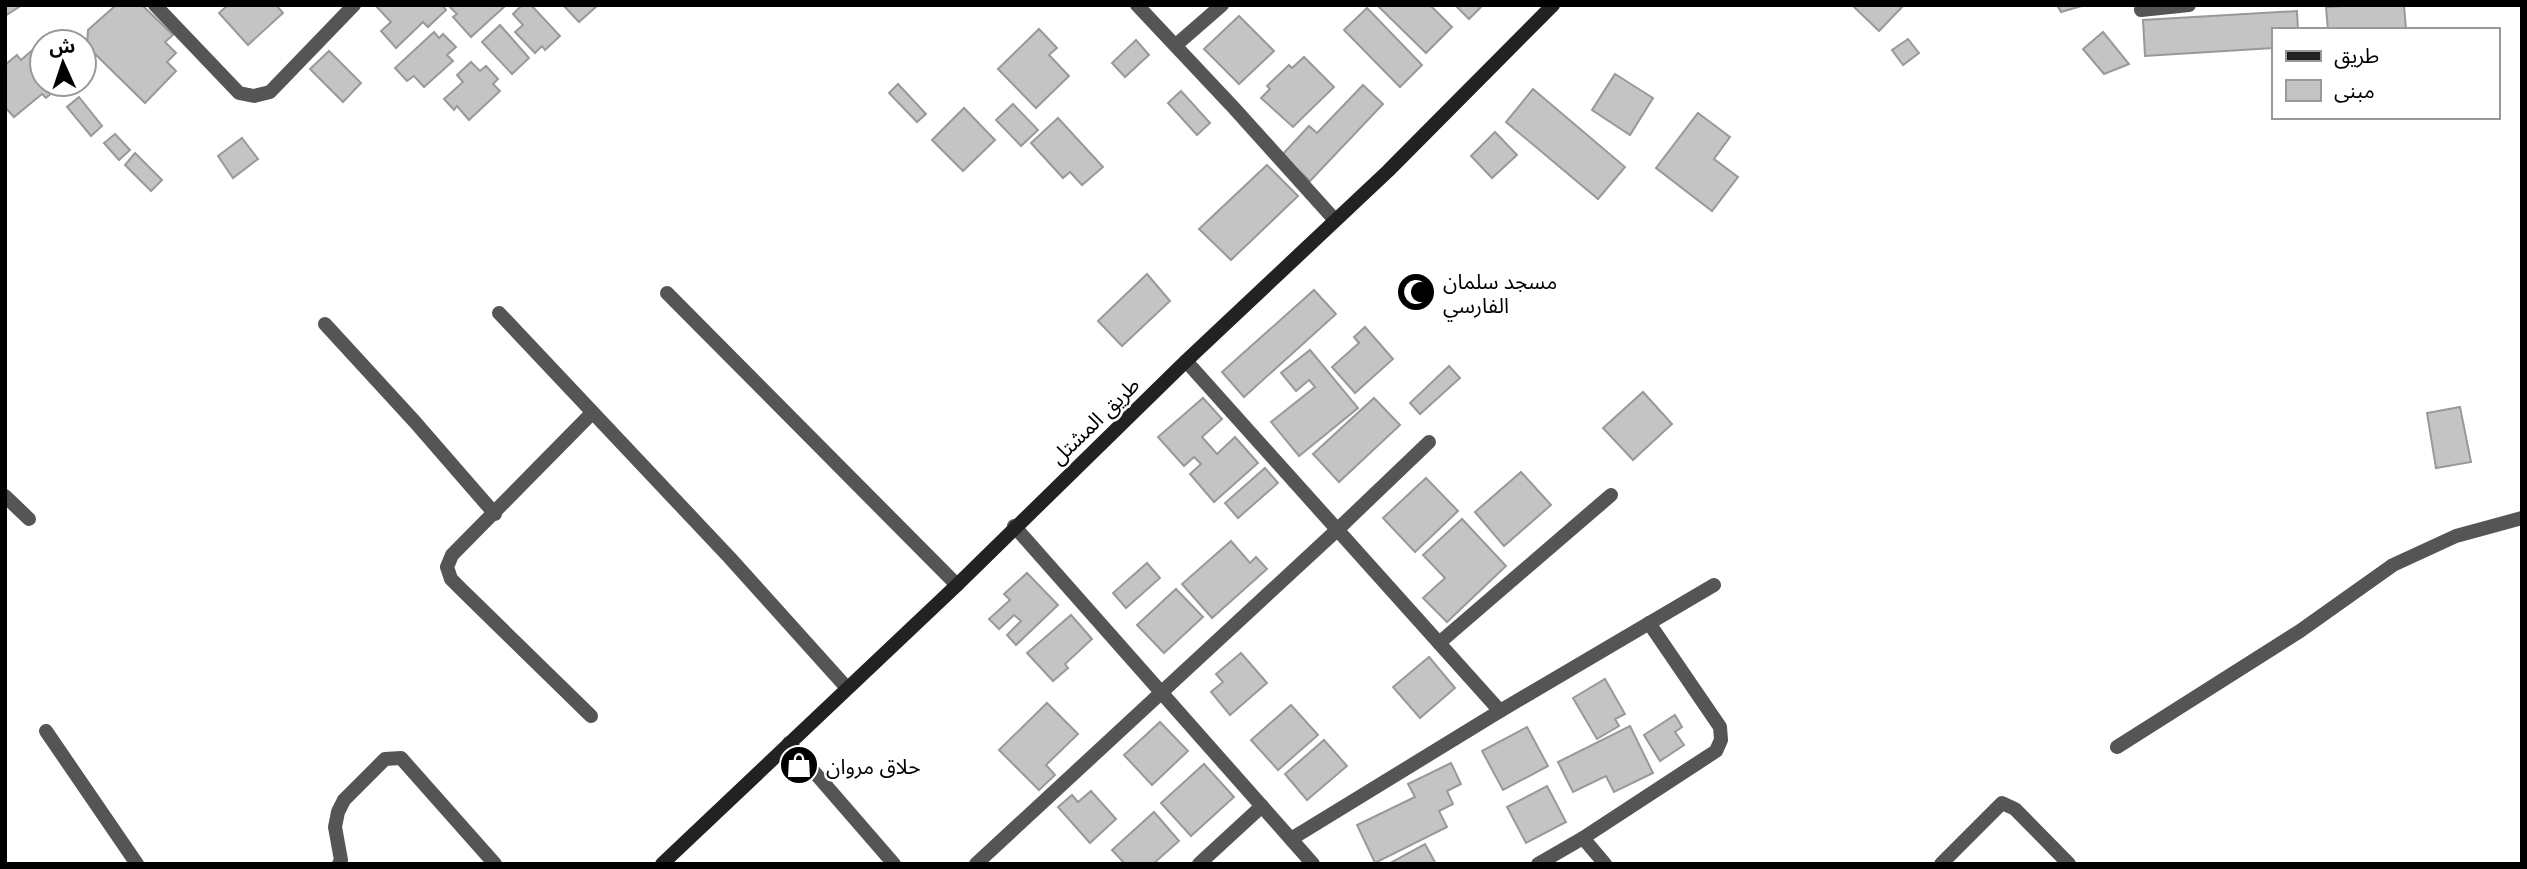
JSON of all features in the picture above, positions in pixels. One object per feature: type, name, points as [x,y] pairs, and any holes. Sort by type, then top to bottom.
[{"type":"main road","name":"طريق المشتل","points":[[670,861],[789,743],[957,585],[1014,526],[1334,219],[1388,172],[1553,5]]},
{"type":"street","points":[[155,5],[239,93],[254,96],[270,92],[354,5]]},
{"type":"street","points":[[1137,5],[1334,219]]},
{"type":"street","points":[[1176,46],[1222,5]]},
{"type":"street","points":[[2141,10],[2189,5]]},
{"type":"street","points":[[667,293],[957,585]]},
{"type":"street","points":[[499,313],[730,558],[847,688]]},
{"type":"street","points":[[325,324],[495,514]]},
{"type":"street","points":[[1186,361],[1500,711]]},
{"type":"street","points":[[591,716],[451,579],[447,567],[452,555],[592,413]]},
{"type":"street","points":[[976,864],[1429,442]]},
{"type":"street","points":[[1439,643],[1611,495]]},
{"type":"street","points":[[5,496],[29,520]]},
{"type":"street","points":[[2118,747],[2300,631],[2393,565],[2456,536],[2522,518]]},
{"type":"street","points":[[1014,526],[1313,864]]},
{"type":"street","points":[[1291,839],[1500,711],[1714,585]]},
{"type":"street","points":[[1538,864],[1583,838],[1716,751],[1721,740],[1720,727],[1648,623]]},
{"type":"street","points":[[46,731],[137,864]]},
{"type":"street","points":[[789,743],[894,864]]},
{"type":"street","points":[[339,864],[341,860],[335,827],[344,800],[385,760],[393,757],[401,758],[419,775],[495,864]]},
{"type":"street","points":[[1941,864],[2002,803],[2015,809],[2069,864]]},
{"type":"street","points":[[1199,864],[1262,806]]},
{"type":"street","points":[[1583,838],[1605,864]]},
{"type":"building","points":[[5,5],[22,5],[5,16]]},
{"type":"building","points":[[116,5],[142,5],[173,35],[165,42],[176,53],[167,62],[176,71],[145,103],[98,57],[98,28],[90,28]]},
{"type":"building","points":[[228,5],[276,5],[283,13],[248,45],[219,13]]},
{"type":"building","points":[[375,5],[442,5],[446,10],[428,27],[423,22],[396,48],[381,31],[391,22]]},
{"type":"building","points":[[448,5],[504,7],[471,37],[453,17],[457,14]]},
{"type":"building","points":[[522,5],[531,5],[560,36],[545,50],[542,46],[535,53],[515,32],[523,25],[513,14]]},
{"type":"building","points":[[563,5],[598,5],[579,22]]},
{"type":"building","points":[[1377,5],[1430,5],[1452,27],[1426,53]]},
{"type":"building","points":[[1455,5],[1483,5],[1469,19]]},
{"type":"building","points":[[1852,5],[1904,5],[1879,31]]},
{"type":"building","points":[[2057,5],[2085,5],[2061,12]]},
{"type":"building","points":[[2404,5],[2406,28],[2328,28],[2326,7]]},
{"type":"building","points":[[1367,8],[1422,65],[1400,87],[1344,30]]},
{"type":"building","points":[[2297,11],[2298,28],[2272,28],[2272,48],[2145,56],[2143,20]]},
{"type":"building","points":[[1239,16],[1274,51],[1239,84],[1204,49]]},
{"type":"building","points":[[500,25],[529,58],[512,74],[482,42]]},
{"type":"building","points":[[1039,29],[1057,48],[1049,55],[1069,76],[1036,108],[998,69]]},
{"type":"building","points":[[434,32],[439,38],[443,34],[456,47],[447,55],[453,61],[424,87],[414,76],[407,81],[395,68]]},
{"type":"building","points":[[2103,32],[2129,64],[2104,74],[2083,49]]},
{"type":"building","points":[[1908,39],[1919,53],[1903,65],[1892,50]]},
{"type":"building","points":[[1136,40],[1149,55],[1125,77],[1112,63]]},
{"type":"building","points":[[329,51],[361,83],[343,102],[310,69]]},
{"type":"building","points":[[28,54],[28,98],[37,98],[14,117],[5,107],[5,65],[17,55],[21,60]]},
{"type":"building","points":[[1304,57],[1334,87],[1293,127],[1261,98],[1270,89],[1267,86],[1289,65],[1292,68]]},
{"type":"building","points":[[471,62],[480,71],[486,66],[498,79],[493,84],[500,91],[469,120],[457,106],[454,110],[444,99],[463,82],[457,75]]},
{"type":"building","points":[[1615,74],[1653,98],[1630,135],[1592,110]]},
{"type":"building","points":[[898,84],[926,114],[917,122],[889,93]]},
{"type":"building","points":[[1363,85],[1383,104],[1310,181],[1282,155],[1309,126],[1317,133]]},
{"type":"building","points":[[1533,89],[1625,167],[1598,199],[1506,122]]},
{"type":"building","points":[[1181,91],[1210,123],[1197,135],[1168,103]]},
{"type":"building","points":[[80,98],[102,126],[91,136],[67,107]]},
{"type":"building","points":[[1013,104],[1038,130],[1021,146],[996,120]]},
{"type":"building","points":[[964,108],[995,140],[963,171],[932,140]]},
{"type":"building","points":[[1698,113],[1730,137],[1714,159],[1738,177],[1712,211],[1656,168]]},
{"type":"building","points":[[1058,118],[1103,167],[1082,185],[1070,172],[1063,178],[1031,143]]},
{"type":"building","points":[[1495,132],[1517,155],[1492,178],[1471,156]]},
{"type":"building","points":[[115,134],[130,150],[119,160],[104,143]]},
{"type":"building","points":[[242,138],[258,159],[233,178],[218,156]]},
{"type":"building","points":[[135,153],[162,180],[151,191],[125,165]]},
{"type":"building","points":[[1267,165],[1298,196],[1231,260],[1199,229]]},
{"type":"building","points":[[1147,274],[1170,301],[1122,346],[1098,321]]},
{"type":"building","points":[[1314,290],[1336,314],[1244,397],[1222,372]]},
{"type":"building","points":[[1365,327],[1393,359],[1355,393],[1332,367],[1359,343],[1354,337]]},
{"type":"building","points":[[1310,350],[1358,408],[1299,456],[1271,422],[1315,387],[1309,380],[1296,391],[1281,373]]},
{"type":"building","points":[[1449,366],[1460,378],[1420,414],[1410,403]]},
{"type":"building","points":[[1643,392],[1672,424],[1633,460],[1603,428]]},
{"type":"building","points":[[1203,398],[1222,419],[1202,437],[1217,454],[1235,437],[1258,463],[1214,502],[1190,474],[1201,464],[1194,457],[1184,466],[1158,437]]},
{"type":"building","points":[[1374,398],[1400,425],[1339,482],[1313,454]]},
{"type":"building","points":[[2460,407],[2471,462],[2436,468],[2427,413]]},
{"type":"building","points":[[1265,468],[1278,483],[1238,518],[1225,503]]},
{"type":"building","points":[[1521,472],[1551,505],[1504,546],[1475,512]]},
{"type":"building","points":[[1426,478],[1458,511],[1415,552],[1383,518]]},
{"type":"building","points":[[1462,519],[1506,566],[1447,622],[1423,598],[1445,578],[1423,555]]},
{"type":"building","points":[[1231,541],[1250,563],[1256,557],[1267,569],[1212,618],[1182,584]]},
{"type":"building","points":[[1147,563],[1160,578],[1126,608],[1113,593]]},
{"type":"building","points":[[1027,573],[1058,605],[1016,645],[1007,635],[1021,621],[1014,615],[999,629],[989,619],[1010,600],[1004,594]]},
{"type":"building","points":[[1176,589],[1203,617],[1164,653],[1137,625]]},
{"type":"building","points":[[1071,615],[1092,639],[1065,664],[1068,668],[1053,681],[1027,653]]},
{"type":"building","points":[[1241,653],[1267,683],[1230,715],[1211,692],[1223,682],[1216,674]]},
{"type":"building","points":[[1429,657],[1455,688],[1420,718],[1393,687]]},
{"type":"building","points":[[1605,679],[1625,714],[1615,719],[1619,726],[1597,739],[1573,698]]},
{"type":"building","points":[[1047,703],[1078,734],[1046,765],[1055,775],[1039,790],[999,750]]},
{"type":"building","points":[[1291,705],[1318,735],[1278,770],[1251,740]]},
{"type":"building","points":[[1675,715],[1682,727],[1675,732],[1684,745],[1660,761],[1644,735]]},
{"type":"building","points":[[1160,722],[1188,751],[1152,785],[1124,755]]},
{"type":"building","points":[[1630,726],[1653,773],[1614,792],[1606,776],[1573,792],[1558,762]]},
{"type":"building","points":[[1527,727],[1548,766],[1503,790],[1482,751]]},
{"type":"building","points":[[1324,740],[1347,766],[1307,800],[1285,774]]},
{"type":"building","points":[[1451,763],[1461,784],[1447,791],[1453,804],[1439,811],[1447,827],[1375,863],[1357,825],[1415,797],[1408,784]]},
{"type":"building","points":[[1204,764],[1234,797],[1191,836],[1161,803]]},
{"type":"building","points":[[1547,786],[1566,822],[1526,843],[1507,807]]},
{"type":"building","points":[[1091,791],[1116,819],[1090,843],[1058,807],[1072,795],[1078,802]]},
{"type":"building","points":[[1154,812],[1179,841],[1153,864],[1125,864],[1112,850]]},
{"type":"building","points":[[1425,844],[1436,864],[1390,864],[1390,863]]},
{"type":"place","name":"مسجد سلمان الفارسي","points":[[1416,292]]},
{"type":"place","name":"حلاق مروان","points":[[799,765]]}]
